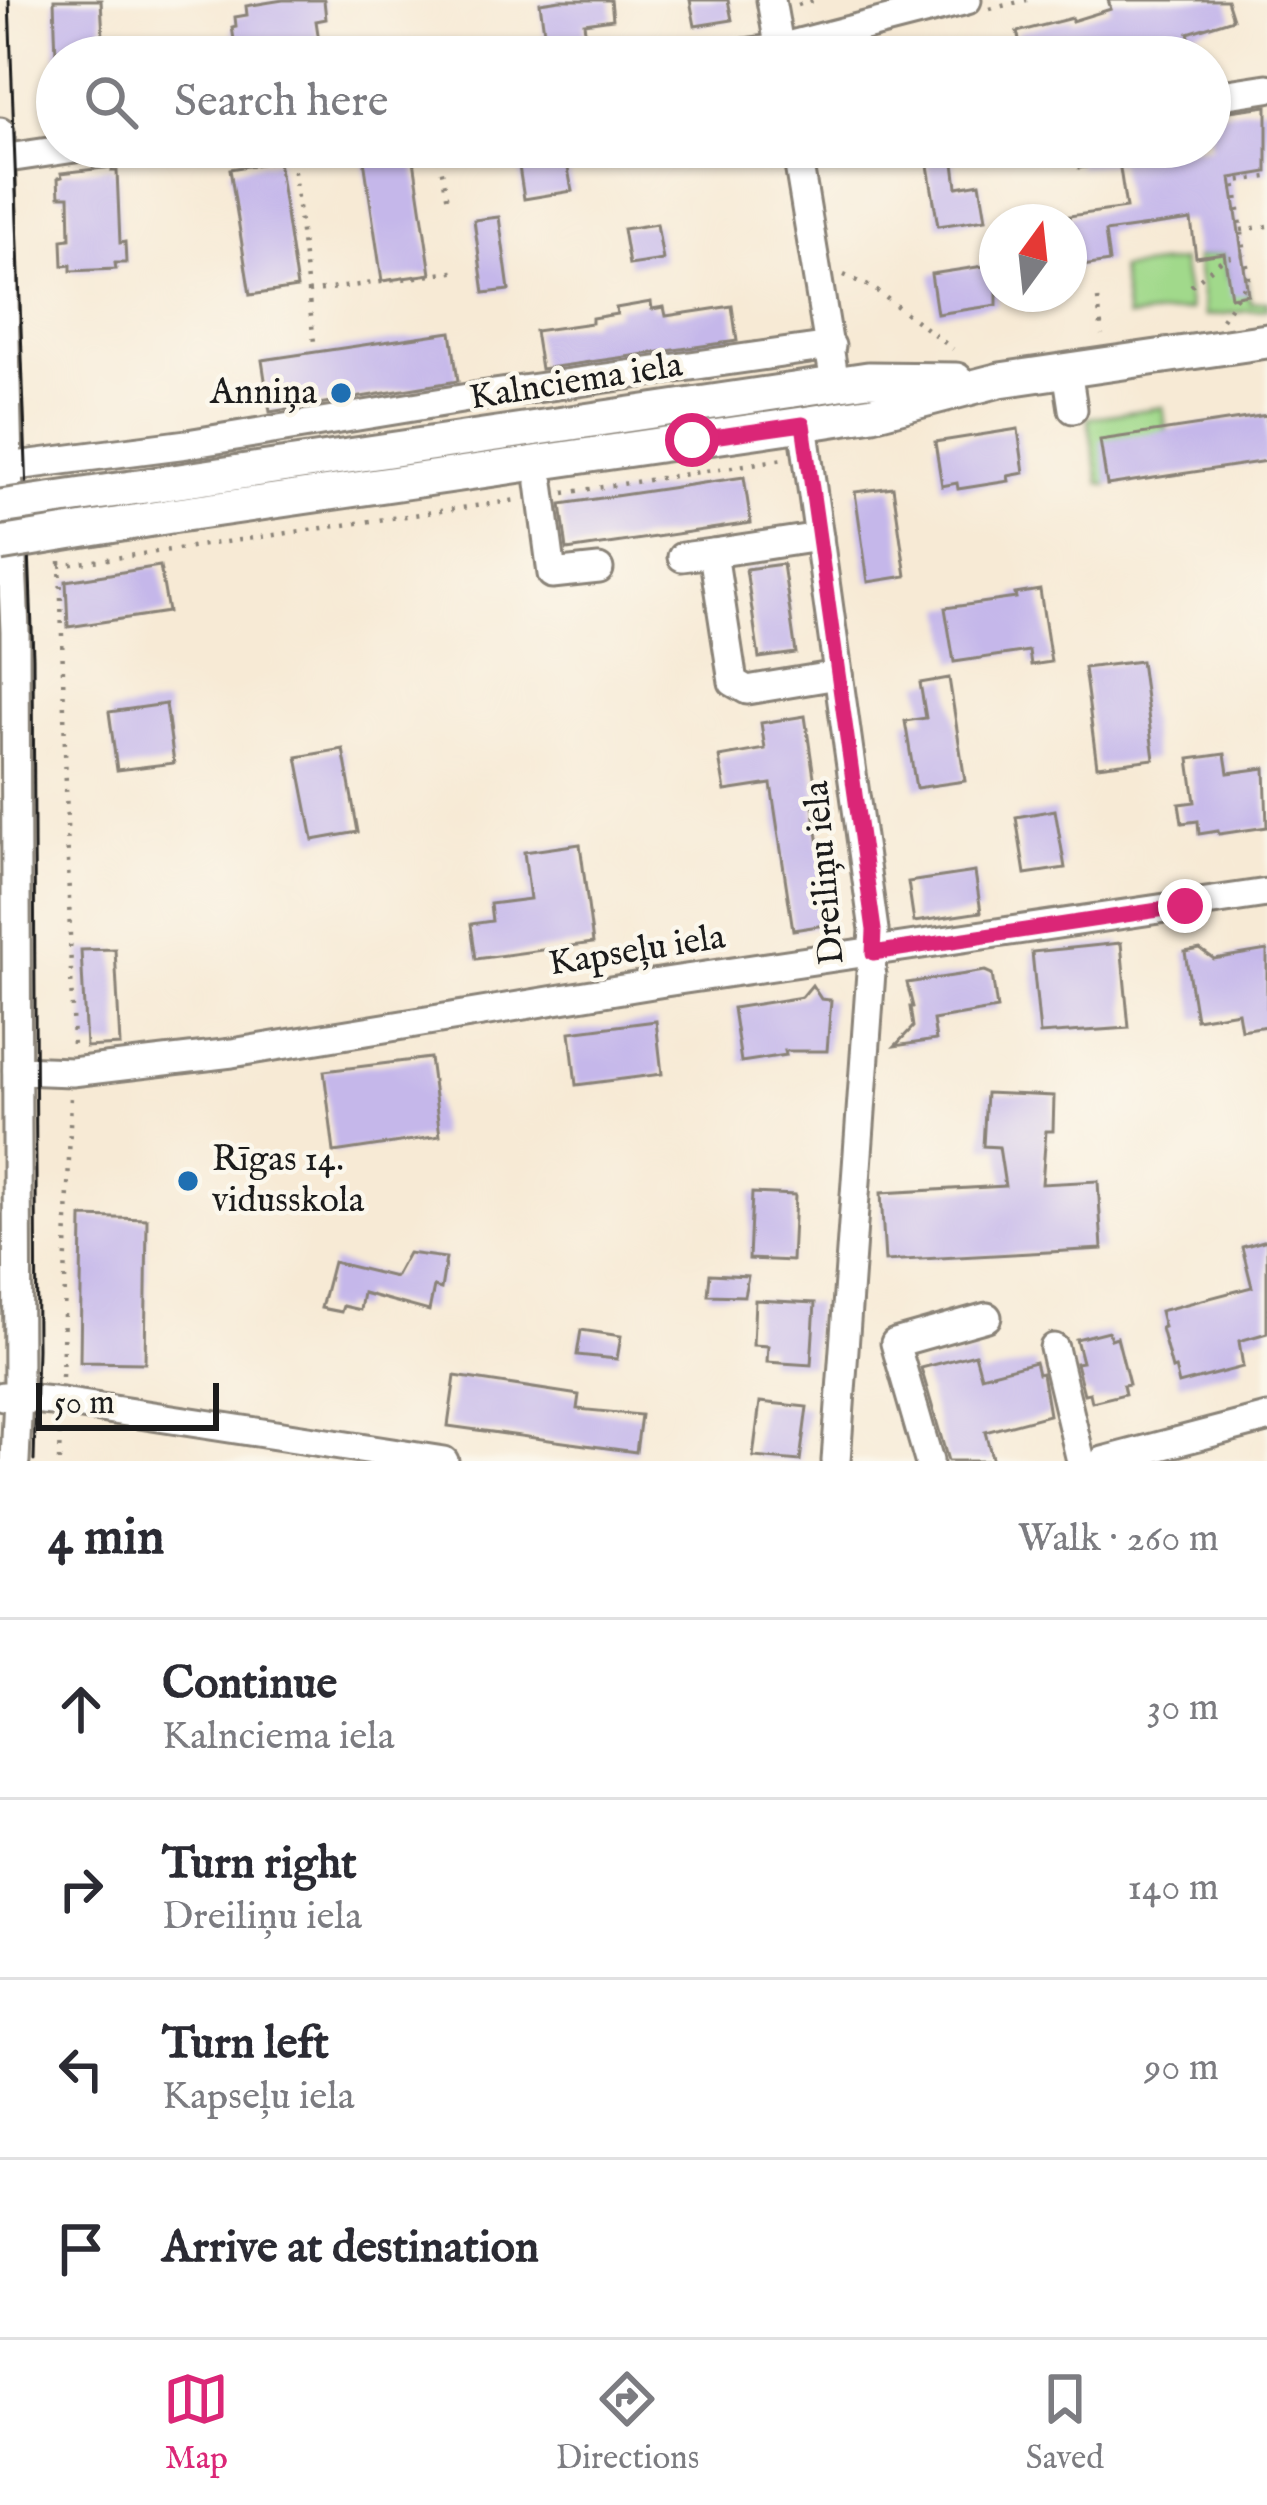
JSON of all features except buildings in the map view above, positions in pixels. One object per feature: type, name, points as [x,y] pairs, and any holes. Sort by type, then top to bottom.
[{"type":"main road","name":"Kalnciema iela","points":[[168,500],[805,440],[873,413],[1000,380],[1267,341]]},
{"type":"main road","name":"Kalnciema iela","points":[[168,500],[835,383],[1000,380]]},
{"type":"main road","points":[[3,504],[168,500]]},
{"type":"main road","points":[[6,553],[168,500]]},
{"type":"street","points":[[771,0],[777,36]]},
{"type":"street","points":[[829,36],[910,8],[967,0]]},
{"type":"street","points":[[1231,94],[1267,88]]},
{"type":"street","points":[[0,132],[8,467],[3,504],[18,826],[9,1396],[15,1461]]},
{"type":"street","points":[[1,158],[36,153]]},
{"type":"street","points":[[800,168],[835,383]]},
{"type":"street","name":"Kalnciema iela","points":[[8,467],[831,346]]},
{"type":"street","points":[[1067,370],[1073,410]]},
{"type":"street","name":"Dreiliņu iela","points":[[805,440],[874,930],[836,1461]]},
{"type":"street","points":[[541,490],[552,574],[599,569]]},
{"type":"street","points":[[682,557],[819,537]]},
{"type":"street","points":[[713,553],[733,682],[748,690],[838,675]]},
{"type":"street","name":"Kapseļu iela","points":[[16,1070],[72,1072],[232,1053],[665,982],[1267,893]]},
{"type":"street","points":[[929,1461],[895,1343],[987,1317]]},
{"type":"street","points":[[1054,1348],[1081,1461]]},
{"type":"street","points":[[9,1396],[444,1461]]},
{"type":"street","points":[[1108,1460],[1213,1447],[1267,1418]]},
{"type":"path","points":[[293,168],[314,342]]},
{"type":"path","points":[[441,168],[449,205]]},
{"type":"path","points":[[1222,320],[1249,276],[1235,181],[1267,177]]},
{"type":"path","points":[[1241,230],[1267,226]]},
{"type":"path","points":[[1191,286],[1224,258],[1245,255]]},
{"type":"path","points":[[308,292],[460,272]]},
{"type":"path","points":[[843,275],[873,288],[958,352]]},
{"type":"path","points":[[1098,299],[1102,338]]},
{"type":"path","points":[[6,553],[60,566],[541,490],[805,440]]},
{"type":"path","points":[[59,1461],[73,980],[60,554]]},
{"type":"green space","points":[[1224,253],[1228,279],[1246,277],[1250,303],[1267,301],[1267,309],[1205,316],[1196,257]]},
{"type":"green space","points":[[1181,261],[1190,310],[1127,318],[1120,269]]},
{"type":"green space","points":[[1163,407],[1166,430],[1107,485],[1099,483],[1088,418]]},
{"type":"tram line","points":[[9,0],[33,657],[34,1461]]},
{"type":"place","name":"Anniņa","points":[[341,393]]},
{"type":"place","name":"Rīgas 14. vidusskola","points":[[188,1181]]},
{"type":"route","points":[[692,440],[803,424],[874,930],[873,953],[1185,906]]}]
